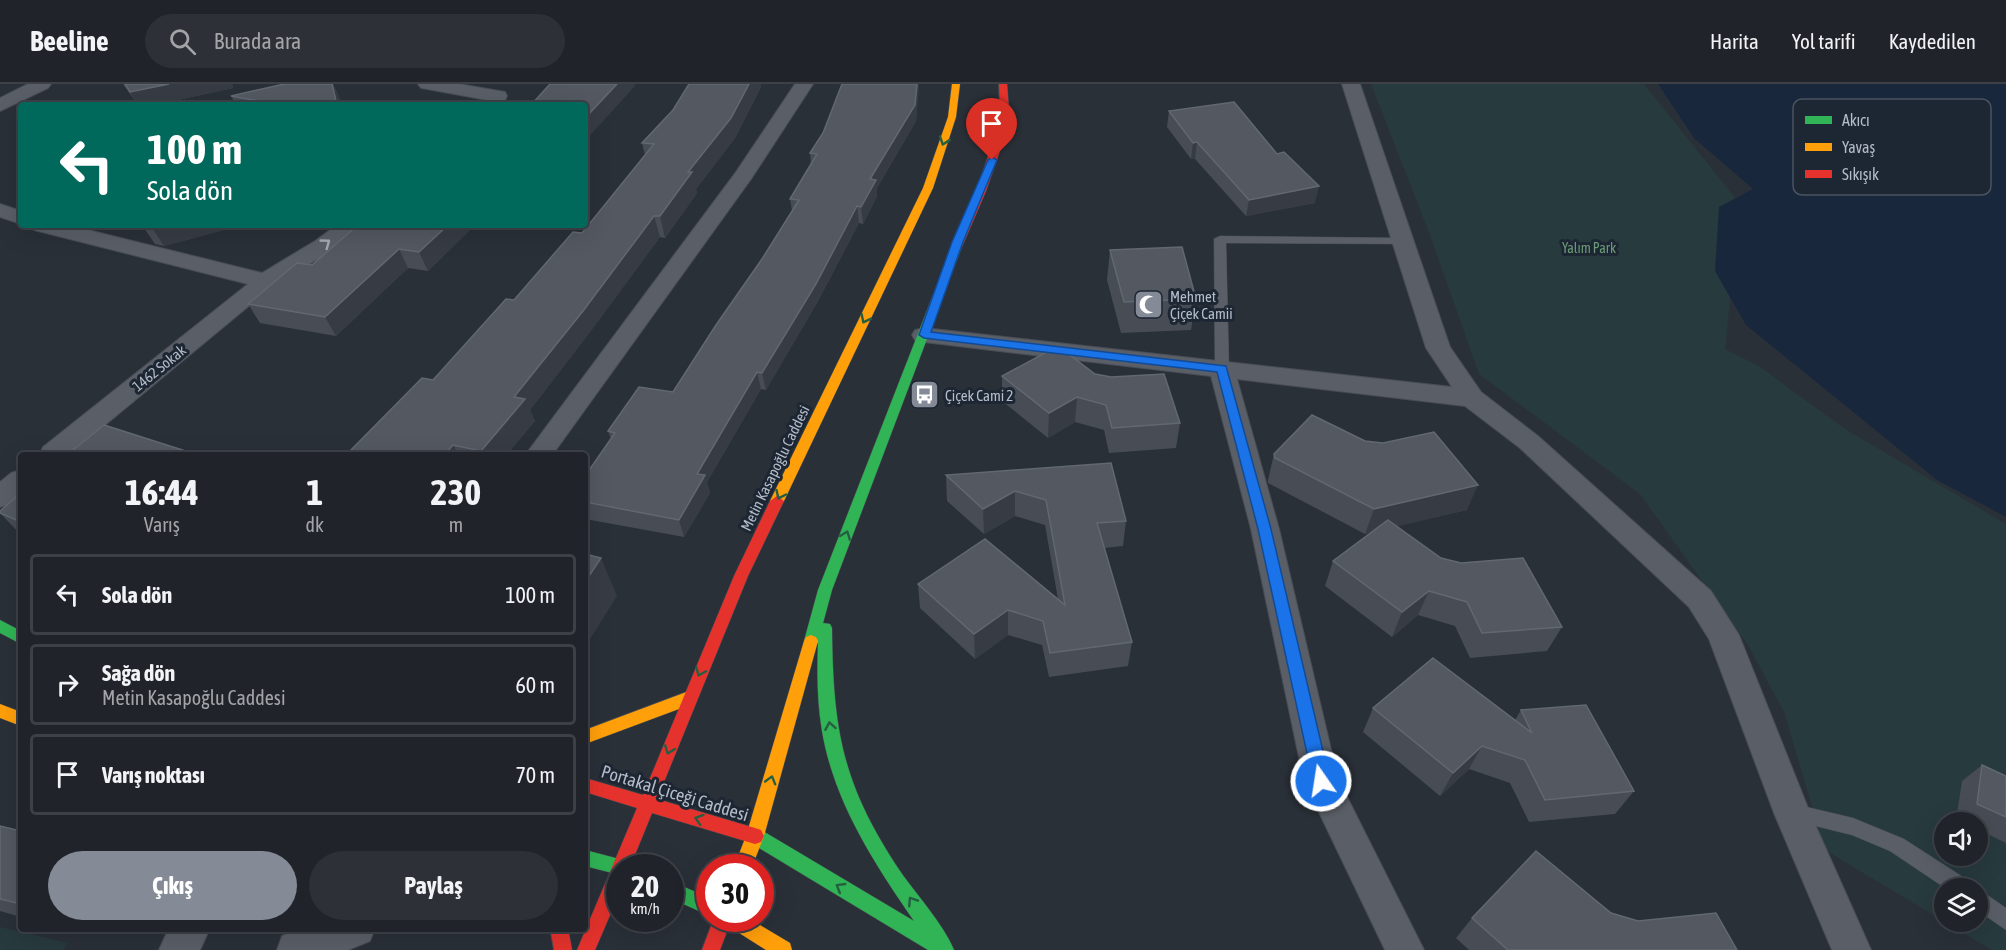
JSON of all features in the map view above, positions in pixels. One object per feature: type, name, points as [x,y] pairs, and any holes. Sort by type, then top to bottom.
[{"type":"main road","name":"Metin Kasapoğlu Caddesi","points":[[627,854],[689,698],[741,576],[928,189],[952,117],[956,84]]},
{"type":"main road","points":[[748,854],[825,590],[958,242],[997,148],[1005,122],[1003,84]]},
{"type":"main road","points":[[825,590],[826,701],[837,764],[862,825],[944,950]]},
{"type":"main road","points":[[0,626],[18,636]]},
{"type":"main road","points":[[588,736],[689,698]]},
{"type":"main road","points":[[0,711],[18,718]]},
{"type":"main road","name":"Portakal Çiceği Caddesi","points":[[588,786],[755,836],[944,950]]},
{"type":"main road","points":[[588,859],[606,864]]},
{"type":"main road","name":"Metin Kasapoğlu Caddesi","points":[[586,950],[606,902]]},
{"type":"main road","points":[[560,932],[563,950]]},
{"type":"main road","points":[[711,950],[718,932]]},
{"type":"main road","points":[[754,932],[783,950]]},
{"type":"street","points":[[0,105],[42,84]]},
{"type":"street","points":[[427,84],[497,97]]},
{"type":"street","points":[[540,452],[744,175],[804,84]]},
{"type":"street","points":[[1351,84],[1438,348],[1472,398],[1529,442],[1700,599],[1723,635],[1792,813],[1852,950]]},
{"type":"street","points":[[0,210],[18,217]]},
{"type":"street","points":[[54,228],[266,281]]},
{"type":"street","name":"1462 Sokak","points":[[266,281],[298,241],[316,228]]},
{"type":"street","name":"1462 Sokak","points":[[55,452],[266,281],[323,246],[347,228]]},
{"type":"street","points":[[924,335],[1472,398]]},
{"type":"street","points":[[1222,369],[1264,529],[1321,781],[1405,950]]},
{"type":"street","points":[[0,497],[18,482]]},
{"type":"street","points":[[178,950],[189,932]]},
{"type":"street","points":[[296,950],[345,932]]},
{"type":"lane","points":[[1222,369],[1220,239],[1403,241]]},
{"type":"lane","points":[[1792,813],[1853,827],[1897,845],[1947,878]]},
{"type":"lane","points":[[1988,906],[2006,920]]},
{"type":"green space","name":"Yalım Park","points":[[1371,84],[1644,84],[1740,204],[1725,349],[1759,366],[1845,429],[2006,524],[2006,950],[1992,950],[1962,932],[1988,932],[1988,878],[1934,878],[1934,915],[1825,850],[1784,712],[1748,645],[1640,494],[1479,374],[1430,235]]},
{"type":"green space","points":[[0,927],[68,943],[63,950],[0,950]]},
{"type":"water","points":[[1658,84],[2006,84],[2006,517],[1937,480],[1746,325],[1715,271],[1719,207],[1753,189],[1694,138]]},
{"type":"building","points":[[125,84],[169,84],[130,92]]},
{"type":"building","points":[[284,84],[332,84],[336,102],[265,102],[231,96]]},
{"type":"building","points":[[550,84],[617,84],[588,115],[588,102],[534,102]]},
{"type":"building","points":[[689,84],[749,84],[731,118],[688,172],[692,172],[660,216],[654,216],[583,311],[514,397],[525,399],[481,451],[453,445],[447,452],[349,452],[422,378],[433,380],[506,299],[514,300],[573,232],[582,233],[588,228],[654,144],[642,143],[673,110]]},
{"type":"building","points":[[842,84],[917,84],[915,105],[870,179],[876,180],[861,207],[857,206],[816,284],[762,373],[757,372],[697,474],[705,475],[679,520],[588,503],[588,472],[615,433],[608,431],[639,387],[673,392],[799,200],[790,199],[817,154],[810,153],[823,133]]},
{"type":"building","points":[[1234,102],[1277,154],[1284,152],[1319,186],[1249,200],[1197,142],[1193,143],[1169,111]]},
{"type":"building","points":[[355,228],[445,228],[419,252],[399,249],[325,317],[248,304],[297,263],[312,265]]},
{"type":"building","points":[[1182,247],[1196,299],[1124,302],[1110,250]]},
{"type":"building","points":[[1058,346],[1095,374],[1111,377],[1164,374],[1180,423],[1112,428],[1106,405],[1077,397],[1049,413],[1002,376]]},
{"type":"building","points":[[1312,415],[1365,441],[1383,443],[1434,432],[1478,485],[1374,509],[1275,458],[1274,454]]},
{"type":"building","points":[[104,425],[189,452],[70,452]]},
{"type":"building","points":[[1111,463],[1126,521],[1097,523],[1132,642],[1050,653],[1043,621],[1008,610],[974,634],[918,584],[985,539],[1065,605],[1046,500],[1015,491],[983,509],[946,475]]},
{"type":"building","points":[[18,496],[18,521],[0,511]]},
{"type":"building","points":[[1388,520],[1441,558],[1461,563],[1523,558],[1562,627],[1482,633],[1467,602],[1429,591],[1402,612],[1333,561]]},
{"type":"building","points":[[588,555],[601,558],[588,578]]},
{"type":"building","points":[[1433,658],[1532,733],[1521,710],[1586,705],[1634,791],[1545,800],[1525,760],[1482,746],[1453,773],[1373,708]]},
{"type":"building","points":[[1982,765],[2006,776],[2006,817],[1977,804]]},
{"type":"building","points":[[0,826],[18,830],[18,903],[0,899]]},
{"type":"building","points":[[1536,851],[1611,913],[1638,921],[1716,913],[1737,950],[1508,950],[1472,918]]},
{"type":"traffic: fast","points":[[811,641],[825,590],[956,249]]},
{"type":"traffic: fast","points":[[0,626],[18,636]]},
{"type":"traffic: fast","points":[[825,628],[828,717],[833,746],[851,801],[878,852],[944,949]]},
{"type":"traffic: fast","points":[[755,836],[945,950]]},
{"type":"traffic: fast","points":[[588,859],[606,863]]},
{"type":"traffic: fast","points":[[684,895],[696,901]]},
{"type":"traffic: slow","points":[[777,501],[928,188],[952,117],[956,84]]},
{"type":"traffic: slow","points":[[748,854],[811,641]]},
{"type":"traffic: slow","points":[[588,736],[689,698]]},
{"type":"traffic: slow","points":[[0,711],[18,718]]},
{"type":"traffic: slow","points":[[754,932],[783,950]]},
{"type":"traffic: jam","points":[[956,249],[981,191],[1005,122],[1003,84]]},
{"type":"traffic: jam","points":[[626,854],[741,576],[777,501]]},
{"type":"traffic: jam","points":[[588,786],[755,836]]},
{"type":"traffic: jam","points":[[586,950],[606,903]]},
{"type":"traffic: jam","points":[[560,932],[563,950]]},
{"type":"traffic: jam","points":[[711,950],[718,932]]},
{"type":"place","name":"Mehmet Çiçek Camii","points":[[1149,305]]},
{"type":"place","name":"Çiçek Cami 2","points":[[924,395]]},
{"type":"route","points":[[992,160],[958,242],[924,335],[1222,369],[1264,529],[1321,781]]}]
